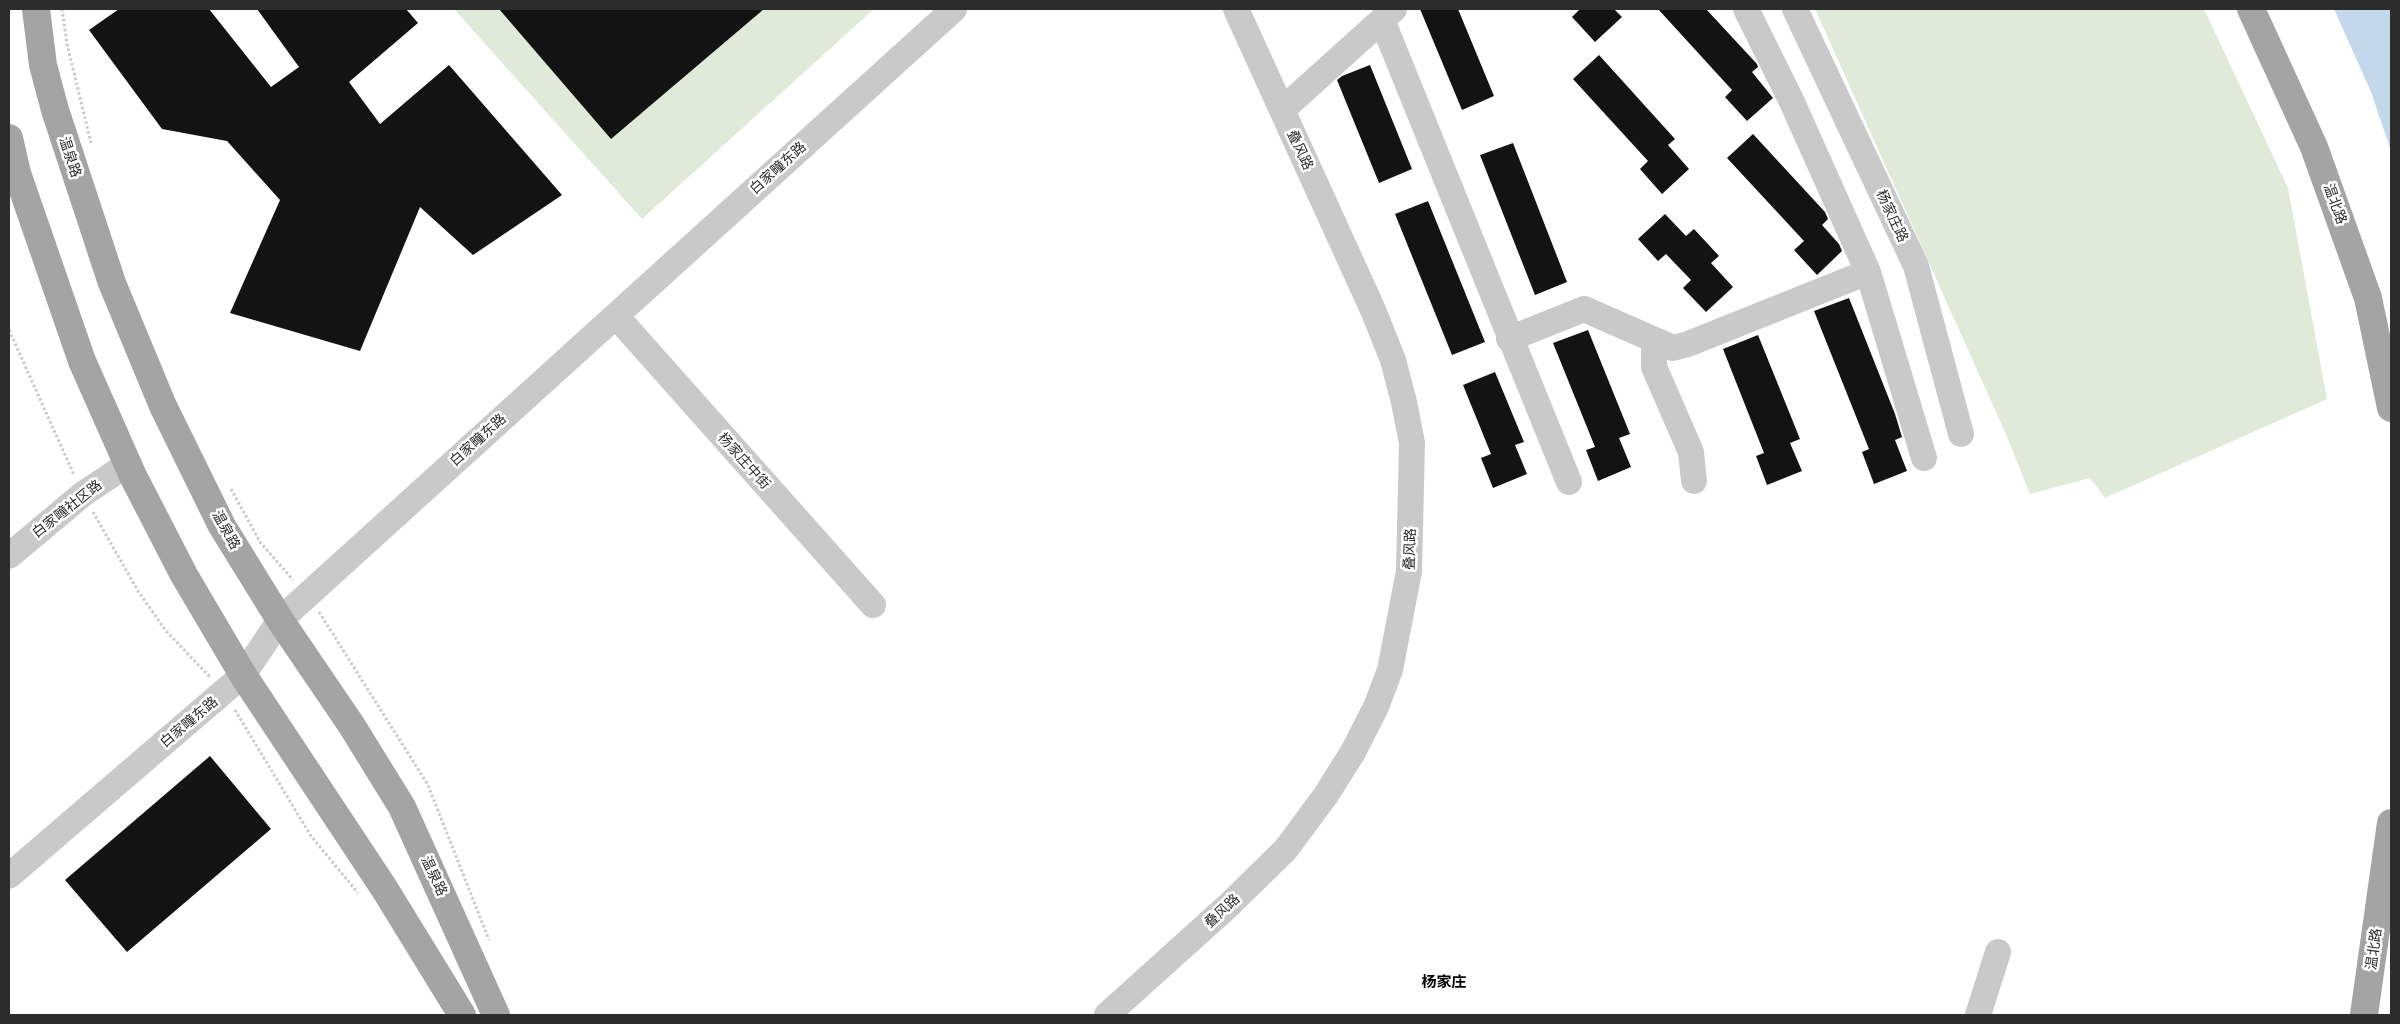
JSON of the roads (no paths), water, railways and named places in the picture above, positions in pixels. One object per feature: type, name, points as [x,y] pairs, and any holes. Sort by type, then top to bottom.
[{"type":"main road","name":"温泉路","points":[[36,9],[43,65],[55,110],[112,283],[162,406],[222,526],[280,620],[352,726],[402,807],[496,1015]]},
{"type":"main road","name":"温北路","points":[[2251,9],[2314,147],[2368,298],[2391,408]]},
{"type":"main road","points":[[9,138],[20,182],[82,361],[128,464],[184,575],[243,675],[384,888],[462,1015]]},
{"type":"main road","name":"温北路","points":[[2364,1015],[2391,823]]},
{"type":"street","name":"白家疃东路","points":[[9,876],[243,675],[280,620],[954,9]]},
{"type":"street","name":"叠风路","points":[[1107,1015],[1229,905],[1292,841],[1326,795],[1353,752],[1376,707],[1390,670],[1410,571],[1412,443],[1404,402],[1392,360],[1373,310],[1236,9]]},
{"type":"street","points":[[1746,9],[1792,102],[1868,272],[1924,458]]},
{"type":"street","name":"杨家庄路","points":[[1795,9],[1916,266],[1961,434]]},
{"type":"street","points":[[1282,110],[1388,14],[1509,338],[1568,482]]},
{"type":"street","points":[[1509,338],[1584,309],[1673,348],[1688,344],[1868,272]]},
{"type":"street","name":"杨家庄中街","points":[[616,316],[873,605]]},
{"type":"street","points":[[1654,341],[1654,367],[1690,452],[1694,481]]},
{"type":"street","name":"白家疃社区路","points":[[9,556],[83,494],[128,464]]},
{"type":"street","points":[[1978,1015],[1998,952]]},
{"type":"water","points":[[2334,9],[2391,9],[2391,151],[2371,92]]},
{"type":"district","name":"杨家庄","points":[[1444,982]]}]
